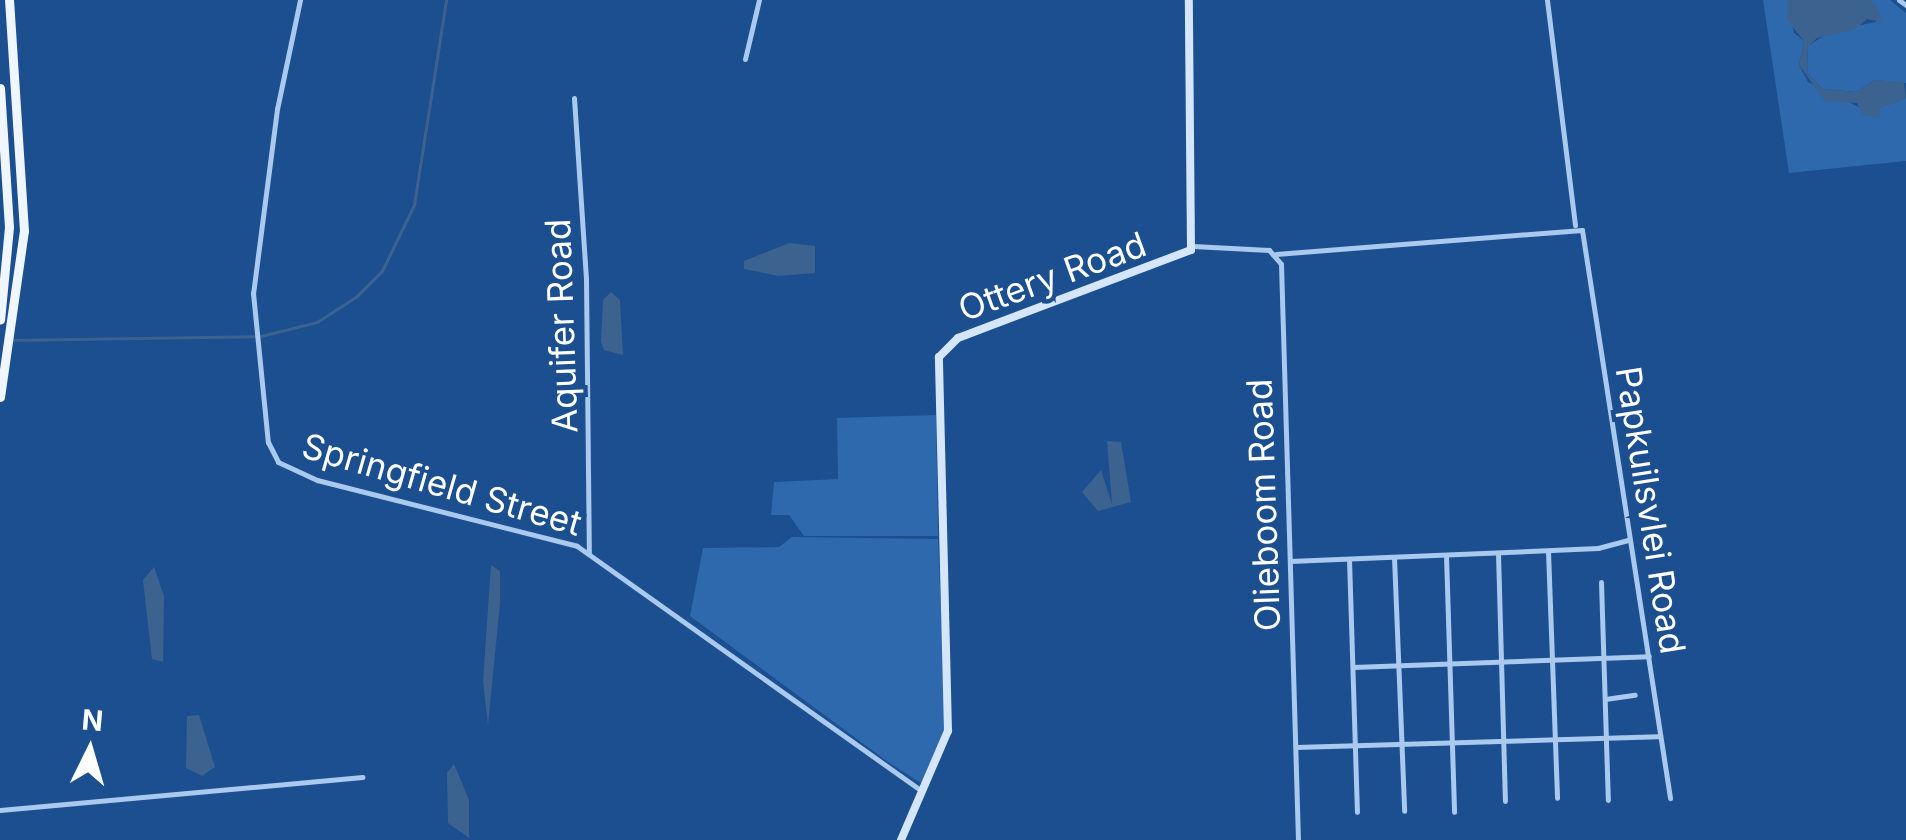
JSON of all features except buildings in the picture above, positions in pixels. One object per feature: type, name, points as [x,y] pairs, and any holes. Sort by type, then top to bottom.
[{"type":"main road","points":[[0,397],[14,331],[24,218],[9,0]]},
{"type":"main road","points":[[0,88],[10,228],[0,320]]},
{"type":"street","name":"Springfield Street","points":[[300,0],[268,168],[255,329],[270,449],[287,469],[589,553],[925,793]]},
{"type":"street","points":[[744,59],[759,0]]},
{"type":"street","name":"Ottery Road","points":[[901,840],[925,793],[948,731],[940,352],[958,338],[1176,261],[1193,246],[1189,0]]},
{"type":"street","points":[[1193,246],[1276,254],[1339,244],[1522,236],[1575,225],[1562,138],[1566,124],[1547,0]]},
{"type":"street","points":[[1899,0],[1906,6]]},
{"type":"street","name":"Aquifer Road","points":[[574,98],[588,322],[589,553]]},
{"type":"street","name":"Papkuilsvlei Road","points":[[1575,225],[1582,230],[1670,798]]},
{"type":"street","name":"Olieboom Road","points":[[1276,254],[1282,278],[1298,840]]},
{"type":"street","points":[[1290,561],[1548,551],[1628,540]]},
{"type":"street","points":[[1548,551],[1556,798]]},
{"type":"street","points":[[1498,553],[1505,801]]},
{"type":"street","points":[[1446,555],[1454,812]]},
{"type":"street","points":[[1394,557],[1404,811]]},
{"type":"street","points":[[1349,559],[1357,812]]},
{"type":"street","points":[[1601,582],[1608,800]]},
{"type":"street","points":[[1353,666],[1650,656]]},
{"type":"street","points":[[1605,699],[1635,694]]},
{"type":"street","points":[[1296,747],[1659,736]]},
{"type":"street","points":[[0,810],[363,777]]},
{"type":"shaded area","points":[[1763,0],[1787,0],[1794,33],[1804,41],[1799,65],[1808,82],[1879,117],[1879,108],[1906,98],[1906,161],[1789,173]]},
{"type":"shaded area","points":[[1787,0],[1868,0],[1877,6],[1882,22],[1867,19],[1854,30],[1817,38],[1808,47],[1807,73],[1823,89],[1856,92],[1875,80],[1904,82],[1906,98],[1880,108],[1879,118],[1862,115],[1857,103],[1825,101],[1799,65],[1804,41],[1787,20]]},
{"type":"shaded area","points":[[1868,0],[1890,0],[1906,13],[1906,83],[1875,80],[1856,92],[1823,89],[1807,73],[1808,46],[1831,31],[1876,22],[1877,7]]},
{"type":"shaded area","points":[[789,243],[815,246],[815,273],[778,276],[744,269],[744,261]]},
{"type":"shaded area","points":[[611,292],[620,300],[623,355],[604,350],[601,342],[603,300]]},
{"type":"shaded area","points":[[936,415],[938,536],[804,536],[789,515],[771,515],[774,482],[838,479],[837,418]]},
{"type":"shaded area","points":[[1107,441],[1121,442],[1131,502],[1098,511],[1082,492],[1101,470],[1112,504]]},
{"type":"shaded area","points":[[792,537],[938,539],[946,724],[927,780],[921,783],[888,762],[690,616],[703,548],[779,547]]},
{"type":"shaded area","points":[[491,565],[500,571],[500,603],[488,725],[483,681]]},
{"type":"shaded area","points":[[154,567],[164,596],[163,662],[152,659],[143,580]]},
{"type":"shaded area","points":[[199,715],[215,767],[202,776],[186,768],[187,716]]},
{"type":"shaded area","points":[[454,764],[469,800],[469,838],[448,823],[447,773]]},
{"type":"waterway","points":[[10,340],[261,336],[317,322],[356,297],[382,271],[414,205],[446,0]]}]
